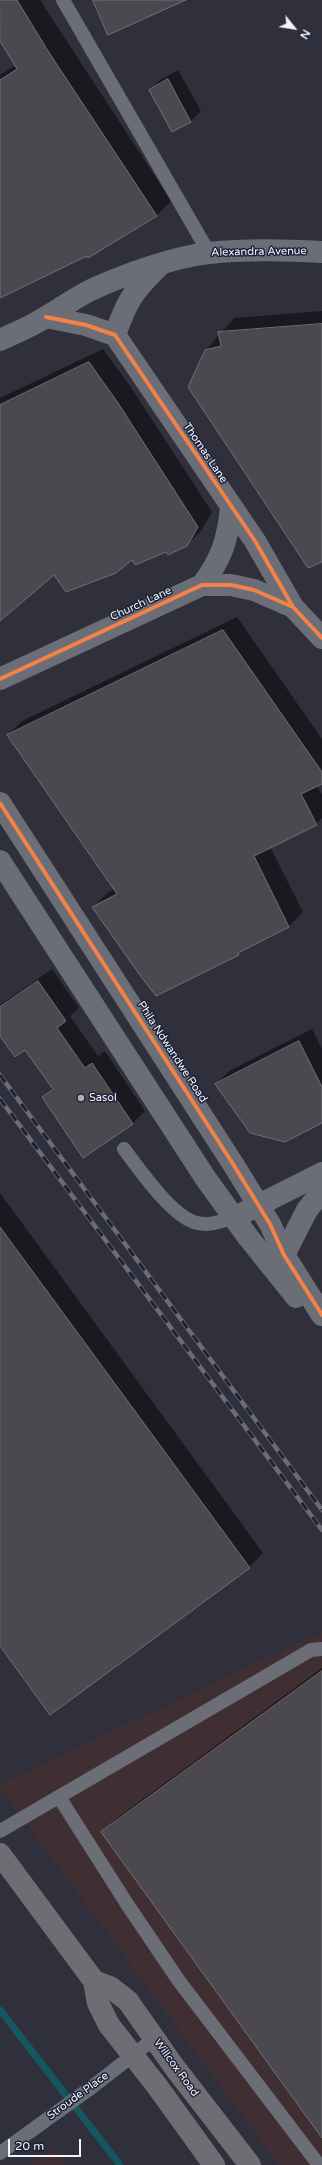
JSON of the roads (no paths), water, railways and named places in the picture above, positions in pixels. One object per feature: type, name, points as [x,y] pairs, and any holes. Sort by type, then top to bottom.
[{"type":"main road","points":[[0,1854],[94,1981],[98,2004],[109,2025],[157,2086],[214,2165]]},
{"type":"main road","name":"Willcox Road","points":[[94,1981],[110,1987],[128,2001],[175,2068],[250,2165]]},
{"type":"street","name":"Alexandra Avenue","points":[[0,340],[46,317],[66,303],[91,290],[135,272],[161,264],[209,253],[289,250],[322,252]]},
{"type":"street","points":[[46,317],[86,325],[114,335],[128,301],[139,286],[161,264]]},
{"type":"street","name":"Thomas Lane","points":[[114,335],[255,541],[293,607],[320,632]]},
{"type":"street","points":[[202,584],[222,555],[228,534],[231,507]]},
{"type":"street","name":"Church Lane","points":[[0,679],[202,584],[231,585],[254,590],[293,607]]},
{"type":"street","name":"Phila Ndwandwe Road","points":[[0,803],[258,1204],[270,1224],[284,1255],[322,1315]]},
{"type":"street","points":[[0,860],[234,1218],[322,1328]]},
{"type":"street","points":[[234,1218],[258,1204],[322,1173]]},
{"type":"street","points":[[284,1255],[307,1210],[322,1191]]},
{"type":"lane","points":[[63,0],[209,253]]},
{"type":"lane","points":[[124,1149],[153,1187],[187,1220],[198,1224],[210,1224],[234,1218]]},
{"type":"lane","points":[[0,1831],[311,1650],[322,1649]]},
{"type":"lane","points":[[59,1797],[126,1904],[179,1981],[319,2165]]},
{"type":"lane","name":"Stroude Place","points":[[3,2145],[44,2121],[92,2087],[155,2038]]},
{"type":"waterway","points":[[0,2010],[120,2165]]},
{"type":"railway","points":[[0,1075],[322,1510]]},
{"type":"railway","points":[[0,1099],[322,1530]]},
{"type":"place","name":"Sasol","points":[[81,1098]]}]
